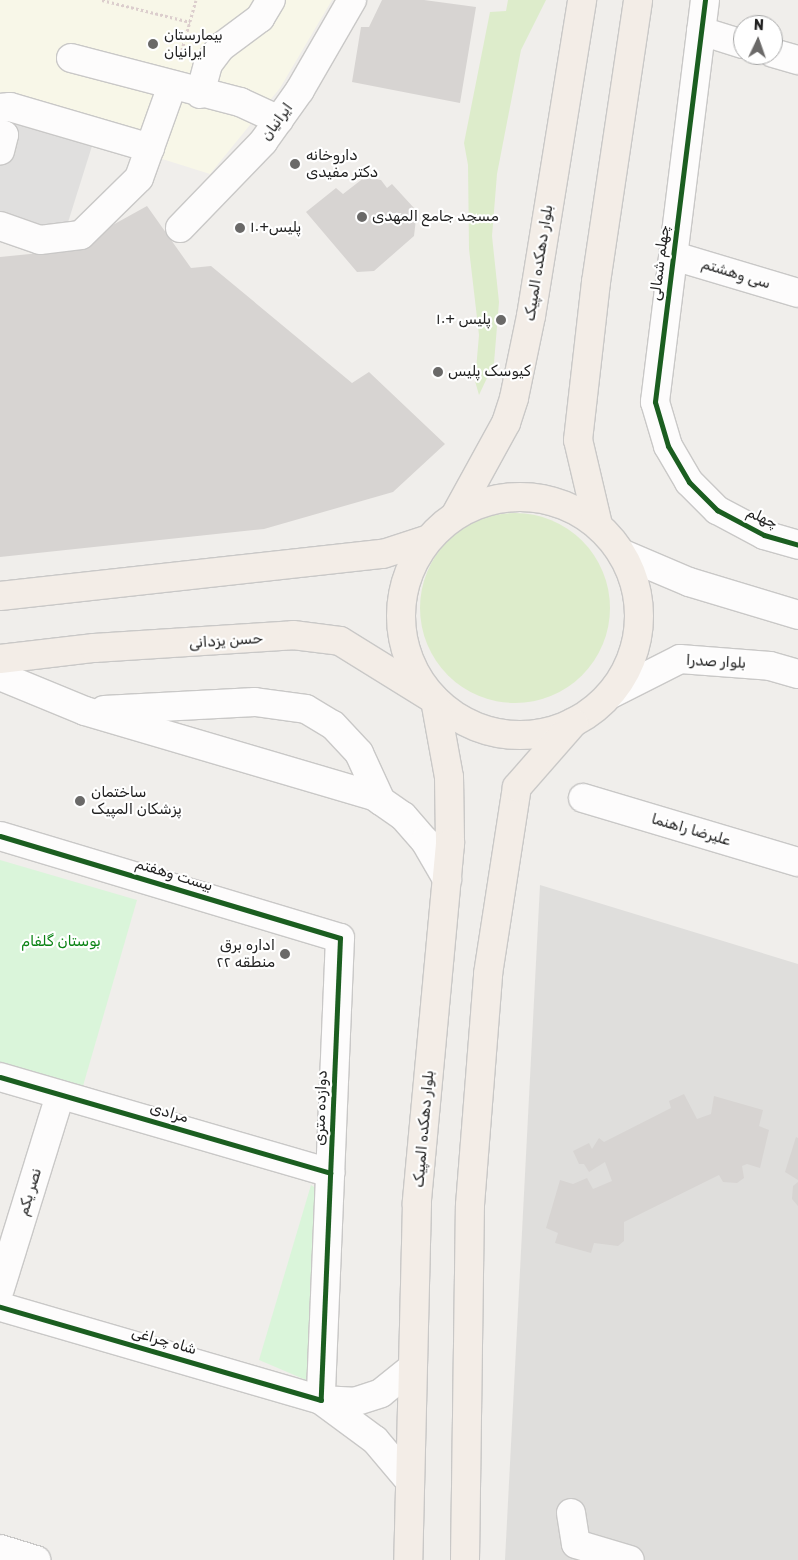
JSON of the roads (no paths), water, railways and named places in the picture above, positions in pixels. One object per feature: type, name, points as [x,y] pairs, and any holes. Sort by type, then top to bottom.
[{"type":"main road","name":"بلوار دهکده المپیک","points":[[456,514],[506,424],[514,398],[531,316],[582,0]]},
{"type":"main road","points":[[598,525],[578,440],[596,282],[638,0]]},
{"type":"main road","points":[[465,1560],[470,1205],[488,974],[518,786],[574,722],[611,694],[631,662],[640,625],[637,588],[622,554],[598,525],[566,505],[529,496],[491,499],[456,514],[426,540],[409,570],[400,604],[402,630],[414,672],[435,700],[465,722],[501,734],[538,733],[574,722]]},
{"type":"main road","points":[[0,596],[383,554],[426,540]]},
{"type":"main road","name":"حسن یزدانی","points":[[0,659],[94,648],[293,636],[340,641],[435,700]]},
{"type":"main road","name":"بلوار دهکده المپیک","points":[[408,1560],[408,1479],[417,1203],[447,879],[449,777],[435,700]]},
{"type":"street","points":[[200,94],[212,58],[260,18],[271,0]]},
{"type":"street","name":"ایرانیان","points":[[180,228],[263,142],[279,120],[352,0]]},
{"type":"street","name":"چهلم شمالی","points":[[705,0],[655,402],[668,446],[685,475],[717,510]]},
{"type":"street","points":[[701,31],[733,41]]},
{"type":"street","points":[[783,56],[798,60]]},
{"type":"street","points":[[71,58],[200,94],[240,102],[279,120]]},
{"type":"street","points":[[0,226],[40,240],[81,235],[139,178],[172,86]]},
{"type":"street","points":[[0,108],[10,106],[150,148]]},
{"type":"street","points":[[0,134],[4,136],[0,151]]},
{"type":"street","name":"سی وهشتم","points":[[674,256],[798,293]]},
{"type":"street","name":"چهلم","points":[[717,510],[764,535],[798,545]]},
{"type":"street","points":[[622,554],[697,584],[798,615]]},
{"type":"street","name":"بلوار صدرا","points":[[611,694],[680,659],[710,658],[770,666],[798,674]]},
{"type":"street","points":[[0,676],[85,711],[381,800],[403,816],[425,840],[447,879]]},
{"type":"street","points":[[85,711],[255,702],[306,709],[332,725],[359,753],[381,800]]},
{"type":"street","name":"علیرضا راهنما","points":[[583,798],[798,862]]},
{"type":"street","name":"بیست وهفتم","points":[[0,836],[340,938]]},
{"type":"street","name":"دوازده متری","points":[[321,1400],[340,938]]},
{"type":"street","name":"مرادی","points":[[0,1077],[330,1174]]},
{"type":"street","name":"نصر یکم","points":[[0,1289],[60,1095]]},
{"type":"street","name":"شاه چراغی","points":[[0,1307],[321,1400]]},
{"type":"street","points":[[321,1400],[354,1402],[372,1396],[411,1369]]},
{"type":"street","points":[[321,1400],[375,1440],[408,1479]]},
{"type":"street","points":[[570,1512],[576,1544],[630,1560]]},
{"type":"street","points":[[0,1549],[30,1559]]},
{"type":"place","name":"بیمارستان ایرانیان","points":[[153,44]]},
{"type":"place","name":"داروخانه دکتر مفیدی","points":[[295,164]]},
{"type":"place","name":"مسجد جامع المهدی","points":[[362,217]]},
{"type":"place","name":"پلیس+۱۰","points":[[240,228]]},
{"type":"place","name":"پلیس +۱۰","points":[[501,320]]},
{"type":"place","name":"کیوسک پلیس","points":[[438,372]]},
{"type":"place","name":"ساختمان پزشکان المپیک","points":[[80,801]]},
{"type":"place","name":"اداره برق منطقه ۲۲","points":[[285,954]]},
{"type":"park label","name":"بوستان گلفام","points":[[61,942]]}]
